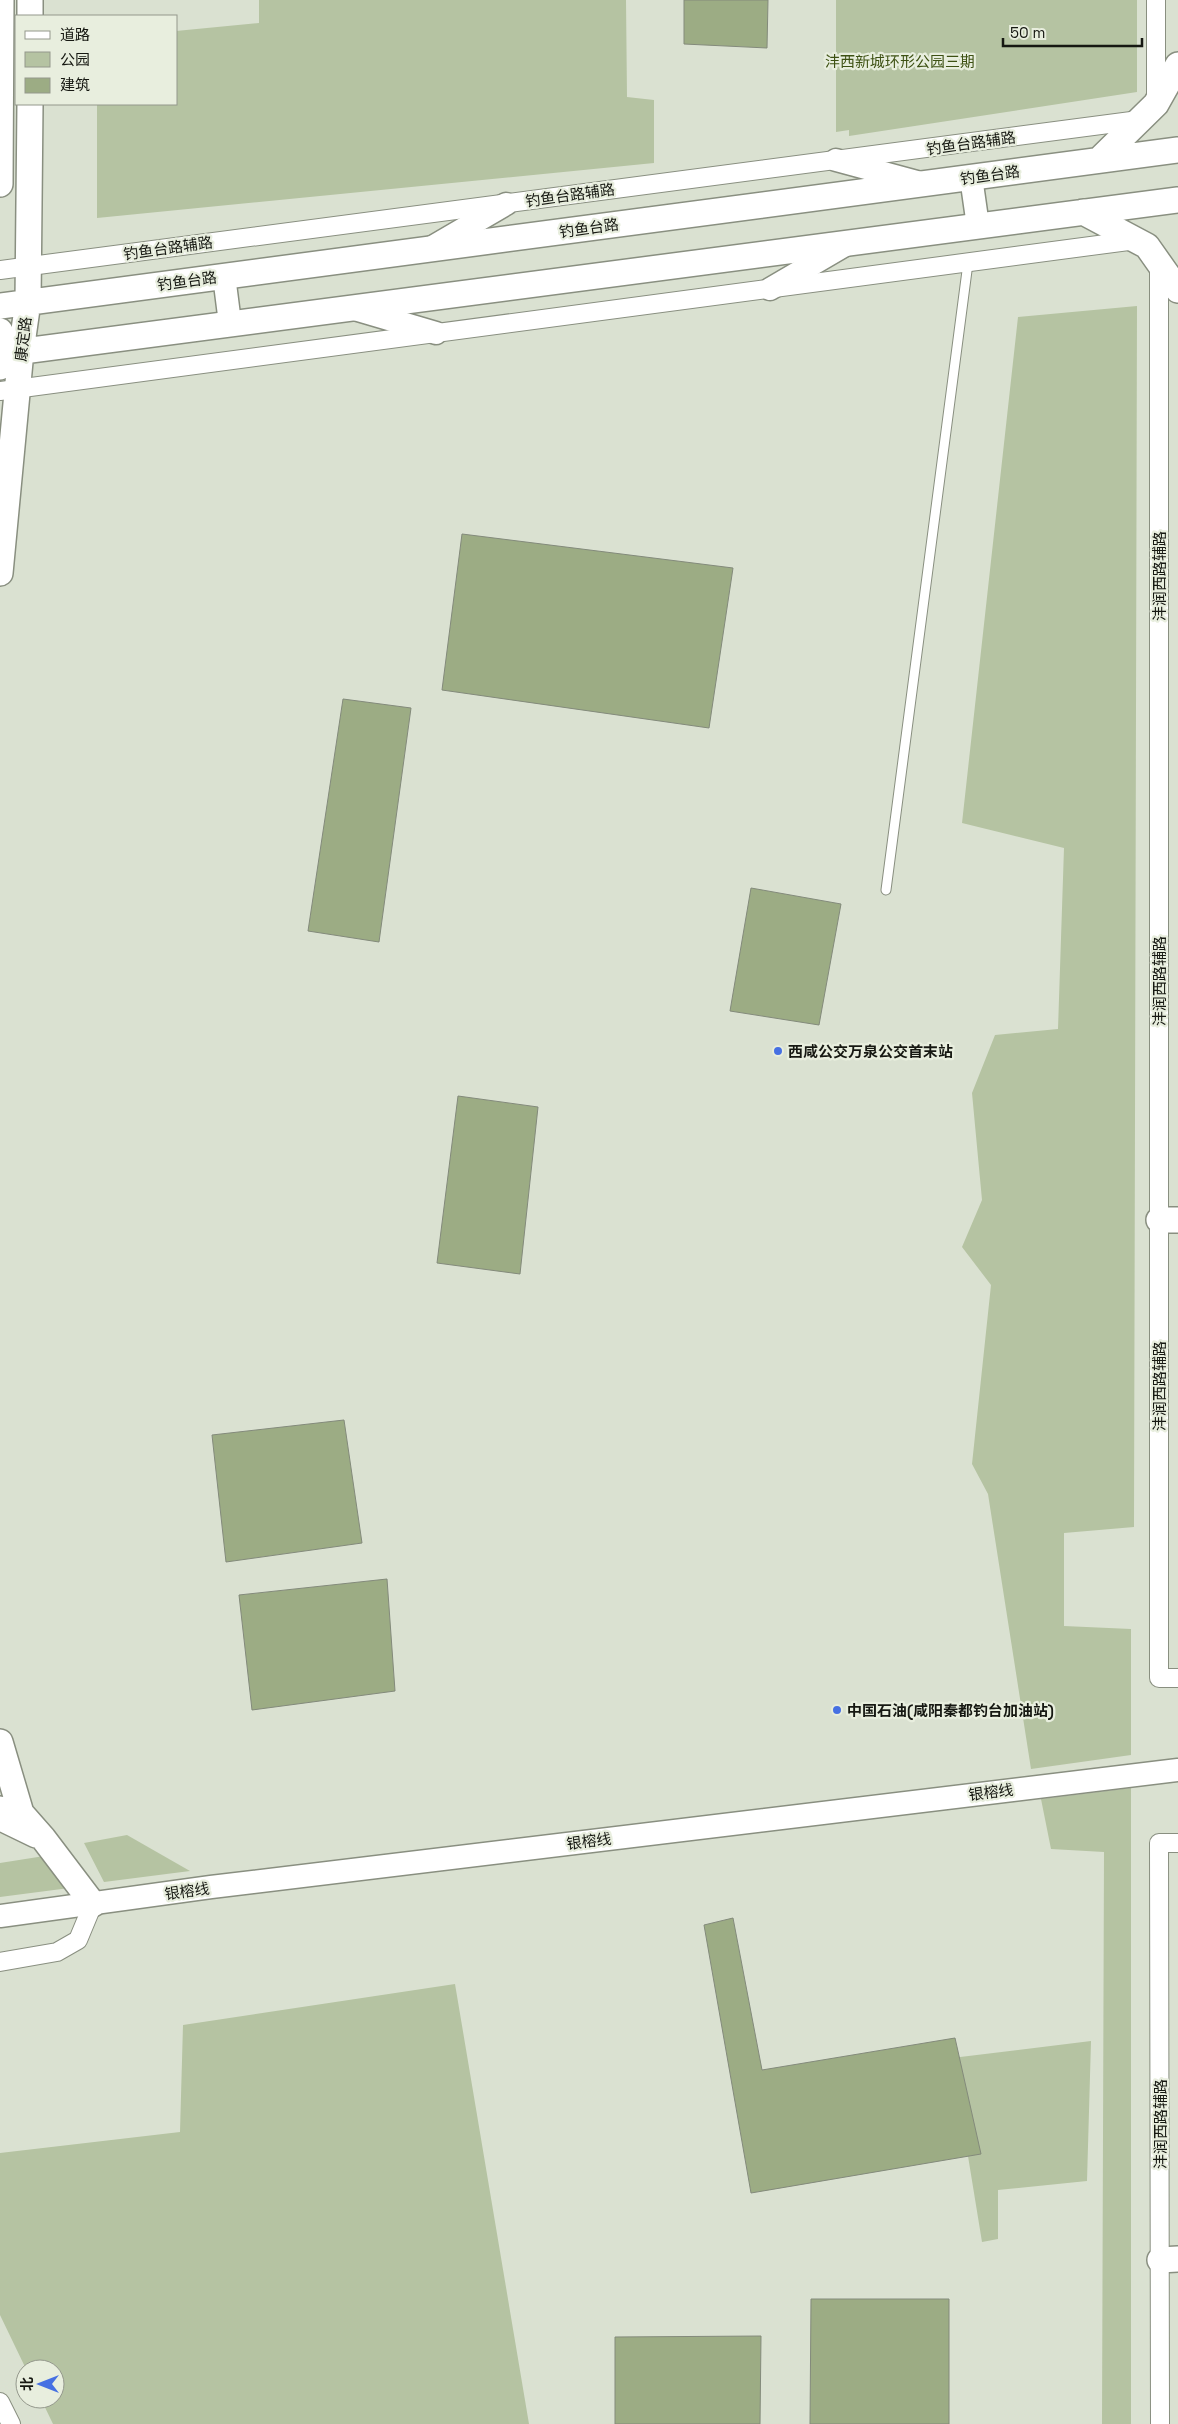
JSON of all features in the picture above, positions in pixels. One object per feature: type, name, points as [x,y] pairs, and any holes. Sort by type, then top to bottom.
[{"type":"main road","points":[[0,184],[1,0]]},
{"type":"main road","points":[[30,0],[30,15]]},
{"type":"main road","points":[[1099,160],[1148,112],[1178,65]]},
{"type":"main road","name":"康定路","points":[[0,573],[9,389],[4,351],[28,302],[30,105]]},
{"type":"main road","name":"钓鱼台路","points":[[0,306],[1178,150]]},
{"type":"main road","points":[[4,351],[230,324],[1178,200]]},
{"type":"main road","points":[[1083,212],[1147,246],[1178,290]]},
{"type":"main road","points":[[0,1742],[21,1813],[43,1838],[93,1904]]},
{"type":"main road","points":[[0,1808],[3,1819],[43,1838]]},
{"type":"street","points":[[1148,112],[1156,0]]},
{"type":"street","name":"钓鱼台路辅路","points":[[0,270],[836,160],[1148,112]]},
{"type":"street","points":[[836,160],[924,184]]},
{"type":"street","points":[[971,177],[978,226]]},
{"type":"street","points":[[429,249],[506,204]]},
{"type":"street","points":[[9,389],[1136,240]]},
{"type":"street","points":[[770,289],[849,243]]},
{"type":"street","name":"沣润西路辅路","points":[[1159,263],[1168,1220],[1158,1678],[1178,1678]]},
{"type":"street","points":[[224,276],[230,324]]},
{"type":"street","points":[[350,308],[436,333]]},
{"type":"street","name":"银榕线","points":[[0,1916],[1178,1770]]},
{"type":"street","name":"沣润西路辅路","points":[[1160,2424],[1169,2260],[1160,1843],[1178,1843]]},
{"type":"street","points":[[0,1962],[57,1952],[78,1940],[93,1904]]},
{"type":"street","points":[[0,2402],[11,2424]]},
{"type":"lane","points":[[886,890],[968,263]]},
{"type":"green space","points":[[259,0],[626,0],[627,97],[654,100],[654,163],[97,218],[97,105],[178,105],[178,31],[259,23]]},
{"type":"green space","name":"沣西新城环形公园三期","points":[[836,0],[1137,0],[1137,92],[849,136],[849,130],[836,132]]},
{"type":"green space","points":[[1137,306],[1134,1527],[1064,1533],[1064,1626],[1131,1629],[1131,1755],[1031,1769],[988,1494],[972,1464],[991,1285],[962,1247],[982,1200],[972,1093],[995,1035],[1058,1029],[1064,848],[962,823],[1018,317]]},
{"type":"green space","points":[[1131,1788],[1131,2424],[1102,2424],[1104,1852],[1051,1849],[1041,1799]]},
{"type":"green space","points":[[127,1835],[190,1871],[104,1882],[84,1843]]},
{"type":"green space","points":[[57,1854],[77,1887],[0,1897],[0,1863]]},
{"type":"green space","points":[[455,1984],[529,2424],[53,2424],[46,2409],[65,2409],[65,2359],[21,2359],[0,2315],[0,2153],[180,2132],[183,2025]]},
{"type":"green space","points":[[1091,2041],[1087,2181],[998,2190],[998,2239],[982,2242],[952,2058]]},
{"type":"building","points":[[684,0],[768,0],[767,48],[684,44]]},
{"type":"building","points":[[462,534],[733,568],[709,728],[442,690]]},
{"type":"building","points":[[343,699],[411,708],[379,942],[308,931]]},
{"type":"building","points":[[751,888],[841,904],[819,1025],[730,1011]]},
{"type":"building","points":[[458,1096],[538,1107],[520,1274],[437,1263]]},
{"type":"building","points":[[344,1420],[362,1543],[226,1562],[212,1435]]},
{"type":"building","points":[[387,1579],[395,1691],[252,1710],[239,1595]]},
{"type":"building","points":[[733,1918],[762,2070],[955,2038],[981,2154],[751,2193],[704,1925]]},
{"type":"building","points":[[811,2299],[949,2299],[949,2424],[810,2424]]},
{"type":"building","points":[[761,2336],[760,2424],[615,2424],[615,2337]]},
{"type":"place","name":"西咸公交万泉公交首末站","points":[[778,1051]]},
{"type":"place","name":"中国石油(咸阳秦都钓台加油站)","points":[[837,1710]]}]
